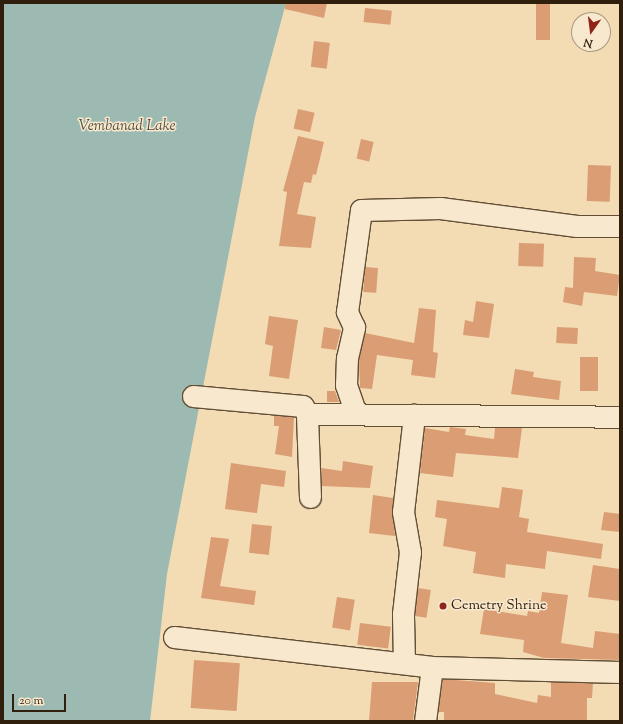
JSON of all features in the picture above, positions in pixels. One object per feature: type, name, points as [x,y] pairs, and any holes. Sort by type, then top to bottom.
[{"type":"street","points":[[356,414],[346,385],[347,358],[354,327],[347,312],[361,210],[440,208],[577,226],[620,226]]},
{"type":"street","points":[[193,396],[303,406],[307,414],[310,498]]},
{"type":"street","points":[[307,414],[620,417]]},
{"type":"street","points":[[404,664],[403,614],[410,552],[403,512],[414,415]]},
{"type":"street","points":[[174,637],[404,664],[620,672]]},
{"type":"street","points":[[426,721],[432,666]]},
{"type":"water","name":"Vembanad Lake","points":[[3,3],[286,3],[255,117],[167,574],[150,721],[3,721]]},
{"type":"building","points":[[285,3],[327,3],[324,18],[285,9]]},
{"type":"building","points":[[536,3],[550,3],[550,40],[536,40]]},
{"type":"building","points":[[365,8],[392,11],[390,25],[364,22]]},
{"type":"building","points":[[314,41],[330,43],[327,69],[311,67]]},
{"type":"building","points":[[298,109],[315,113],[310,132],[294,128]]},
{"type":"building","points":[[298,136],[324,142],[316,175],[313,174],[311,183],[304,182],[297,214],[316,217],[311,248],[279,246],[287,192],[283,191]]},
{"type":"building","points":[[361,139],[374,142],[369,161],[357,158]]},
{"type":"building","points":[[588,165],[611,166],[610,202],[587,201]]},
{"type":"building","points":[[519,243],[544,244],[543,267],[518,266]]},
{"type":"building","points":[[574,257],[596,258],[595,271],[620,275],[617,296],[584,292],[582,306],[563,302],[565,287],[573,288]]},
{"type":"building","points":[[365,267],[378,268],[376,293],[363,292]]},
{"type":"building","points":[[476,301],[494,304],[489,338],[463,335],[465,320],[473,322]]},
{"type":"building","points":[[419,308],[436,310],[433,352],[438,353],[435,378],[411,375],[413,360],[377,355],[372,389],[360,388],[359,360],[365,333],[414,343]]},
{"type":"building","points":[[269,316],[298,320],[289,379],[269,376],[273,346],[265,344]]},
{"type":"building","points":[[324,327],[341,330],[336,350],[321,348]]},
{"type":"building","points":[[557,327],[578,328],[577,344],[556,343]]},
{"type":"building","points":[[580,357],[598,357],[598,391],[580,391]]},
{"type":"building","points":[[515,369],[534,372],[533,377],[561,381],[559,400],[511,394]]},
{"type":"building","points":[[327,391],[335,391],[339,402],[327,402]]},
{"type":"building","points":[[274,415],[294,417],[292,457],[275,454],[279,426],[274,426]]},
{"type":"building","points":[[450,427],[466,429],[465,435],[494,439],[495,428],[522,428],[518,458],[456,453],[453,477],[420,473],[425,428],[449,432]]},
{"type":"building","points":[[343,461],[373,466],[370,488],[322,486],[321,468],[342,471]]},
{"type":"building","points":[[231,463],[286,471],[284,487],[261,484],[257,513],[225,509]]},
{"type":"building","points":[[502,487],[523,490],[519,517],[529,519],[527,532],[603,544],[601,559],[547,551],[545,569],[506,564],[505,578],[473,573],[476,552],[443,546],[447,519],[435,517],[437,500],[499,508]]},
{"type":"building","points":[[373,495],[393,498],[395,536],[369,533]]},
{"type":"building","points":[[604,512],[620,514],[620,532],[601,530]]},
{"type":"building","points":[[252,524],[272,526],[269,555],[249,553]]},
{"type":"building","points":[[211,537],[229,539],[220,586],[256,591],[254,605],[201,598]]},
{"type":"building","points":[[593,565],[620,569],[620,601],[588,597]]},
{"type":"building","points":[[418,588],[431,590],[426,618],[414,616]]},
{"type":"building","points":[[542,592],[568,595],[561,643],[593,648],[595,631],[620,634],[620,660],[544,658],[523,652],[524,640],[480,634],[484,609],[527,616],[528,611],[539,613]]},
{"type":"building","points":[[337,597],[355,600],[350,630],[332,628]]},
{"type":"building","points":[[360,623],[391,627],[388,649],[357,645]]},
{"type":"building","points":[[194,660],[240,663],[237,711],[191,708]]},
{"type":"building","points":[[443,679],[495,683],[495,694],[537,703],[538,695],[551,697],[551,682],[593,683],[592,698],[587,698],[587,721],[444,721],[444,712],[438,712]]},
{"type":"building","points":[[372,682],[418,682],[413,721],[369,721]]},
{"type":"place","name":"Cemetry Shrine","points":[[443,606]]}]
